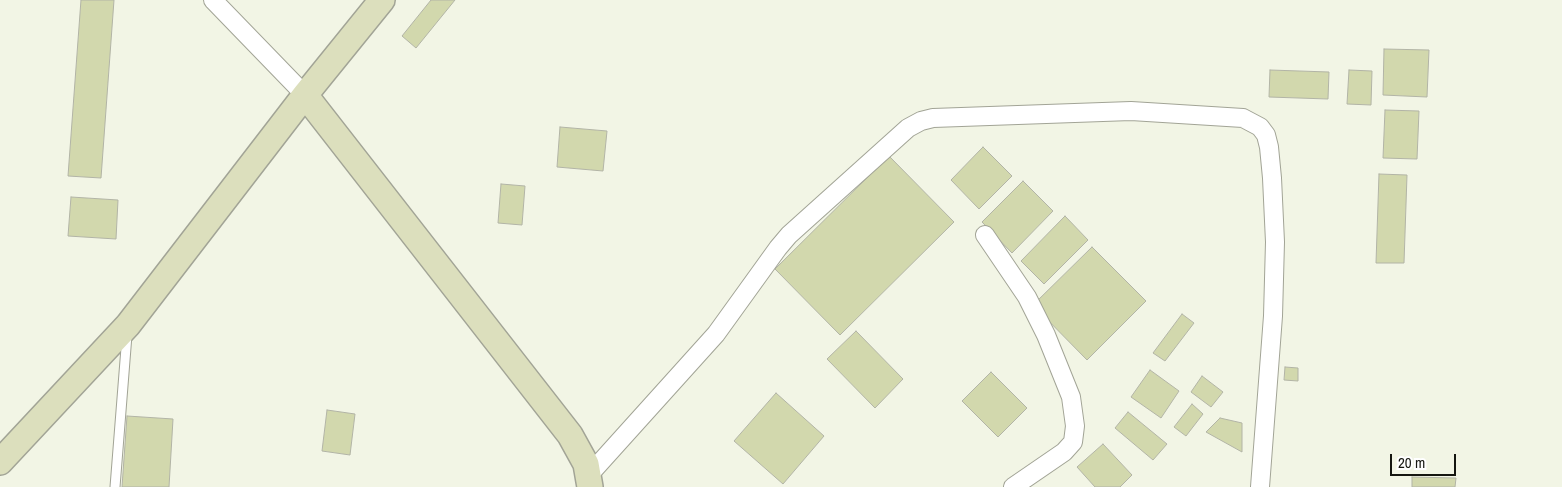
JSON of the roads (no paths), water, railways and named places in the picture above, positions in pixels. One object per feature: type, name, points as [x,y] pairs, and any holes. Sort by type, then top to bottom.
[{"type":"street","points":[[213,0],[305,95],[570,435],[586,464],[589,482]]},
{"type":"street","points":[[0,462],[128,325],[305,95],[382,0]]},
{"type":"street","points":[[589,482],[716,334],[778,248],[908,128],[921,121],[933,118],[1131,111],[1244,118],[1260,127],[1266,135],[1272,178],[1275,242],[1272,316],[1260,487]]},
{"type":"street","points":[[984,235],[1027,297],[1046,335],[1071,397],[1075,426],[1073,442],[1064,452],[1013,487]]},
{"type":"lane","points":[[115,487],[128,325]]}]
